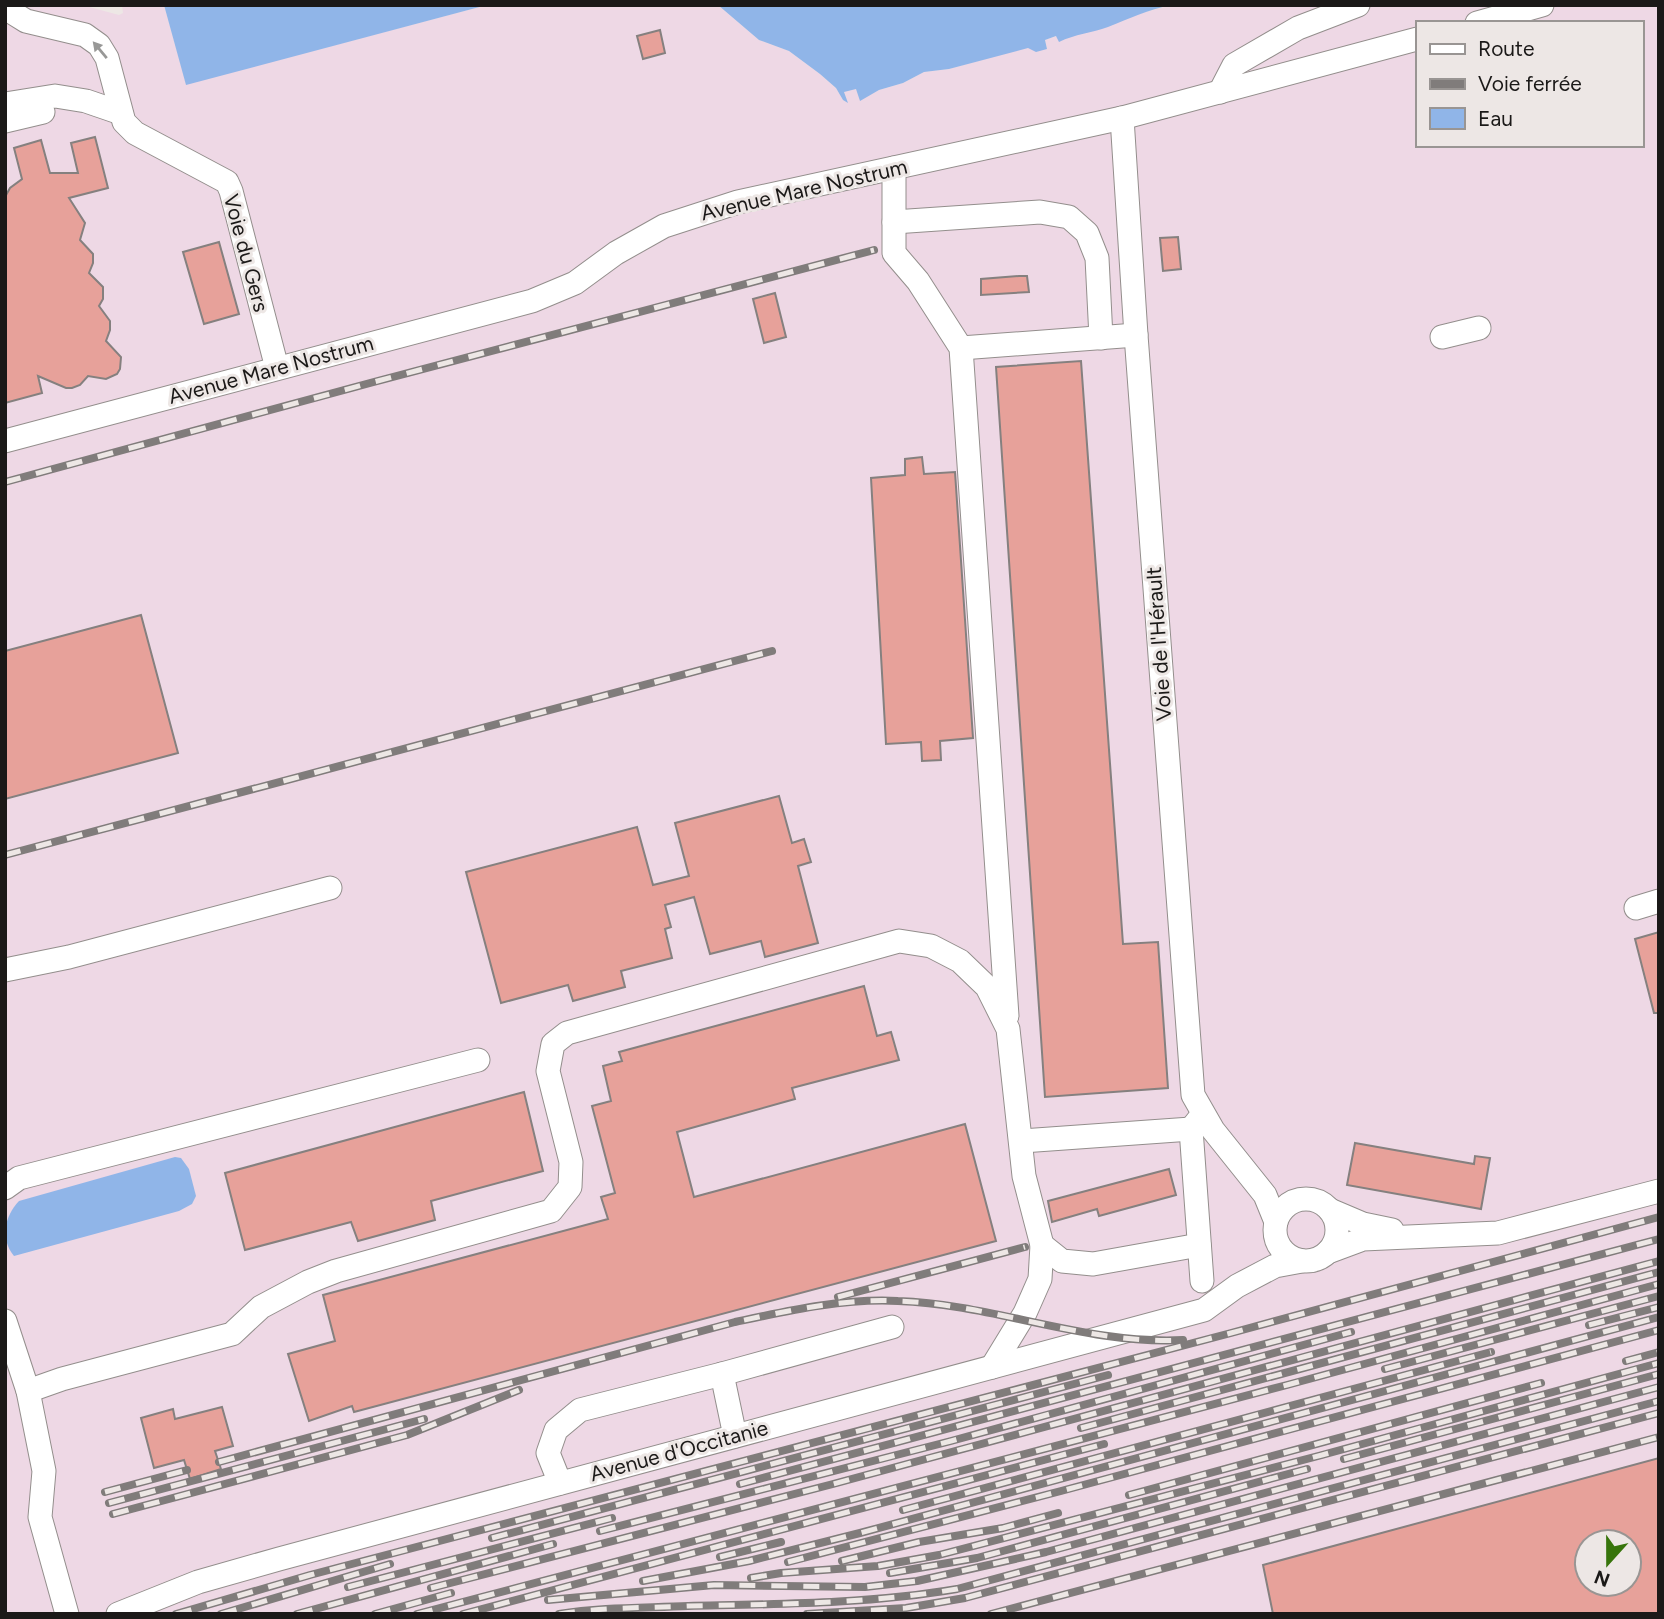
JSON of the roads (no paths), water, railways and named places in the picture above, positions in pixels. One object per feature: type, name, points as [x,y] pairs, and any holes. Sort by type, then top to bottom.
[{"type":"street","points":[[1220,92],[1234,65],[1298,28],[1358,5]]},
{"type":"street","points":[[1484,21],[1533,6]]},
{"type":"street","name":"Voie du Gers","points":[[5,8],[26,22],[85,35],[99,45],[107,58],[124,122],[135,133],[227,182],[277,368]]},
{"type":"street","name":"Avenue Mare Nostrum","points":[[5,441],[531,301],[575,283],[616,253],[664,226],[738,202],[1122,118],[1416,39]]},
{"type":"street","name":"Voie du Gers","points":[[12,111],[86,101],[121,113]]},
{"type":"street","name":"Voie de l'Hérault","points":[[1122,118],[1193,1095],[1197,1122],[1213,1130],[1265,1195],[1275,1224]]},
{"type":"street","points":[[894,168],[894,253],[918,281],[961,348],[1008,1029],[1024,1176],[1042,1245],[1040,1279],[1025,1312],[992,1367]]},
{"type":"street","points":[[894,222],[1040,212],[1069,218],[1087,233],[1097,258],[1101,338]]},
{"type":"street","points":[[1442,337],[1479,328]]},
{"type":"street","points":[[961,348],[1136,335]]},
{"type":"street","points":[[5,970],[69,957],[330,888]]},
{"type":"street","points":[[1636,908],[1659,901]]},
{"type":"street","points":[[28,1391],[62,1379],[232,1334],[261,1307],[308,1282],[336,1271],[551,1211],[570,1187],[571,1162],[548,1072],[553,1044],[567,1033],[899,941],[931,946],[960,961],[987,987],[1008,1029]]},
{"type":"street","points":[[5,1188],[19,1178],[478,1060]]},
{"type":"street","points":[[1022,1141],[1197,1122],[1202,1281]]},
{"type":"street","points":[[1234,1156],[1272,1182],[1308,1199]]},
{"type":"street","name":"Avenue d'Occitanie","points":[[118,1614],[198,1581],[1204,1310],[1237,1286],[1275,1266],[1316,1259],[1363,1239],[1498,1233],[1659,1191]]},
{"type":"street","name":"Avenue d'Occitanie","points":[[1237,1286],[1261,1255],[1282,1209],[1294,1201],[1308,1199],[1320,1202],[1330,1210],[1363,1224],[1415,1236]]},
{"type":"street","points":[[1328,1252],[1336,1232],[1336,1224],[1330,1210]]},
{"type":"street","points":[[1275,1224],[1277,1242],[1287,1255],[1302,1261]]},
{"type":"street","points":[[1042,1245],[1062,1261],[1093,1265],[1199,1245]]},
{"type":"street","points":[[5,1321],[28,1391],[44,1471],[40,1517],[67,1614]]},
{"type":"street","points":[[560,1483],[548,1453],[556,1430],[580,1410],[892,1327]]},
{"type":"street","points":[[722,1374],[736,1436]]},
{"type":"water","points":[[164,5],[487,5],[186,85]]},
{"type":"water","points":[[718,5],[1171,5],[1059,42],[1056,36],[1045,40],[1047,49],[1036,52],[1028,48],[949,69],[924,72],[903,83],[879,90],[860,101],[856,89],[844,92],[848,103],[820,74],[789,51],[759,40]]},
{"type":"water","points":[[175,1157],[181,1158],[189,1169],[196,1196],[192,1204],[179,1211],[14,1256],[5,1235],[7,1221],[19,1201]]},
{"type":"railway","points":[[5,482],[874,250]]},
{"type":"railway","points":[[5,855],[772,651]]},
{"type":"railway","points":[[176,1614],[310,1575],[1231,1333],[1659,1217]]},
{"type":"railway","points":[[740,1484],[1659,1239]]},
{"type":"railway","points":[[838,1297],[1025,1247]]},
{"type":"railway","points":[[431,1588],[833,1484],[1659,1261]]},
{"type":"railway","points":[[1081,1428],[1659,1272]]},
{"type":"railway","points":[[417,1614],[1659,1284]]},
{"type":"railway","points":[[1385,1369],[1659,1296]]},
{"type":"railway","points":[[219,1462],[735,1322],[836,1303],[898,1301],[934,1304],[1075,1331],[1147,1340],[1183,1340]]},
{"type":"railway","points":[[1589,1325],[1659,1307]]},
{"type":"railway","points":[[643,1581],[749,1561],[860,1533],[1659,1317]]},
{"type":"railway","points":[[788,1562],[1659,1330]]},
{"type":"railway","points":[[600,1531],[951,1441],[1351,1332]]},
{"type":"railway","points":[[903,1510],[1491,1352]]},
{"type":"railway","points":[[1626,1361],[1659,1352]]},
{"type":"railway","points":[[751,1578],[781,1573],[878,1566],[939,1555],[1659,1363]]},
{"type":"railway","points":[[1344,1459],[1659,1374]]},
{"type":"railway","points":[[492,1538],[1108,1375]]},
{"type":"railway","points":[[1129,1495],[1541,1383]]},
{"type":"railway","points":[[548,1600],[714,1585],[865,1587],[917,1581],[1046,1552],[1659,1387]]},
{"type":"railway","points":[[113,1514],[407,1435],[519,1390]]},
{"type":"railway","points":[[559,1614],[624,1608],[857,1600],[957,1589],[1659,1401]]},
{"type":"railway","points":[[807,1614],[906,1608],[965,1598],[1659,1413]]},
{"type":"railway","points":[[109,1503],[424,1419]]},
{"type":"railway","points":[[991,1614],[1659,1437]]},
{"type":"railway","points":[[463,1614],[1104,1444]]},
{"type":"railway","points":[[890,1573],[977,1558],[1307,1469]]},
{"type":"railway","points":[[105,1492],[187,1470]]},
{"type":"railway","points":[[842,1561],[919,1542],[1003,1528],[1058,1513]]},
{"type":"railway","points":[[348,1587],[612,1518]]},
{"type":"railway","points":[[720,1557],[781,1542]]},
{"type":"railway","points":[[297,1614],[553,1544]]},
{"type":"railway","points":[[221,1614],[390,1564]]},
{"type":"railway","points":[[375,1614],[451,1593]]}]
